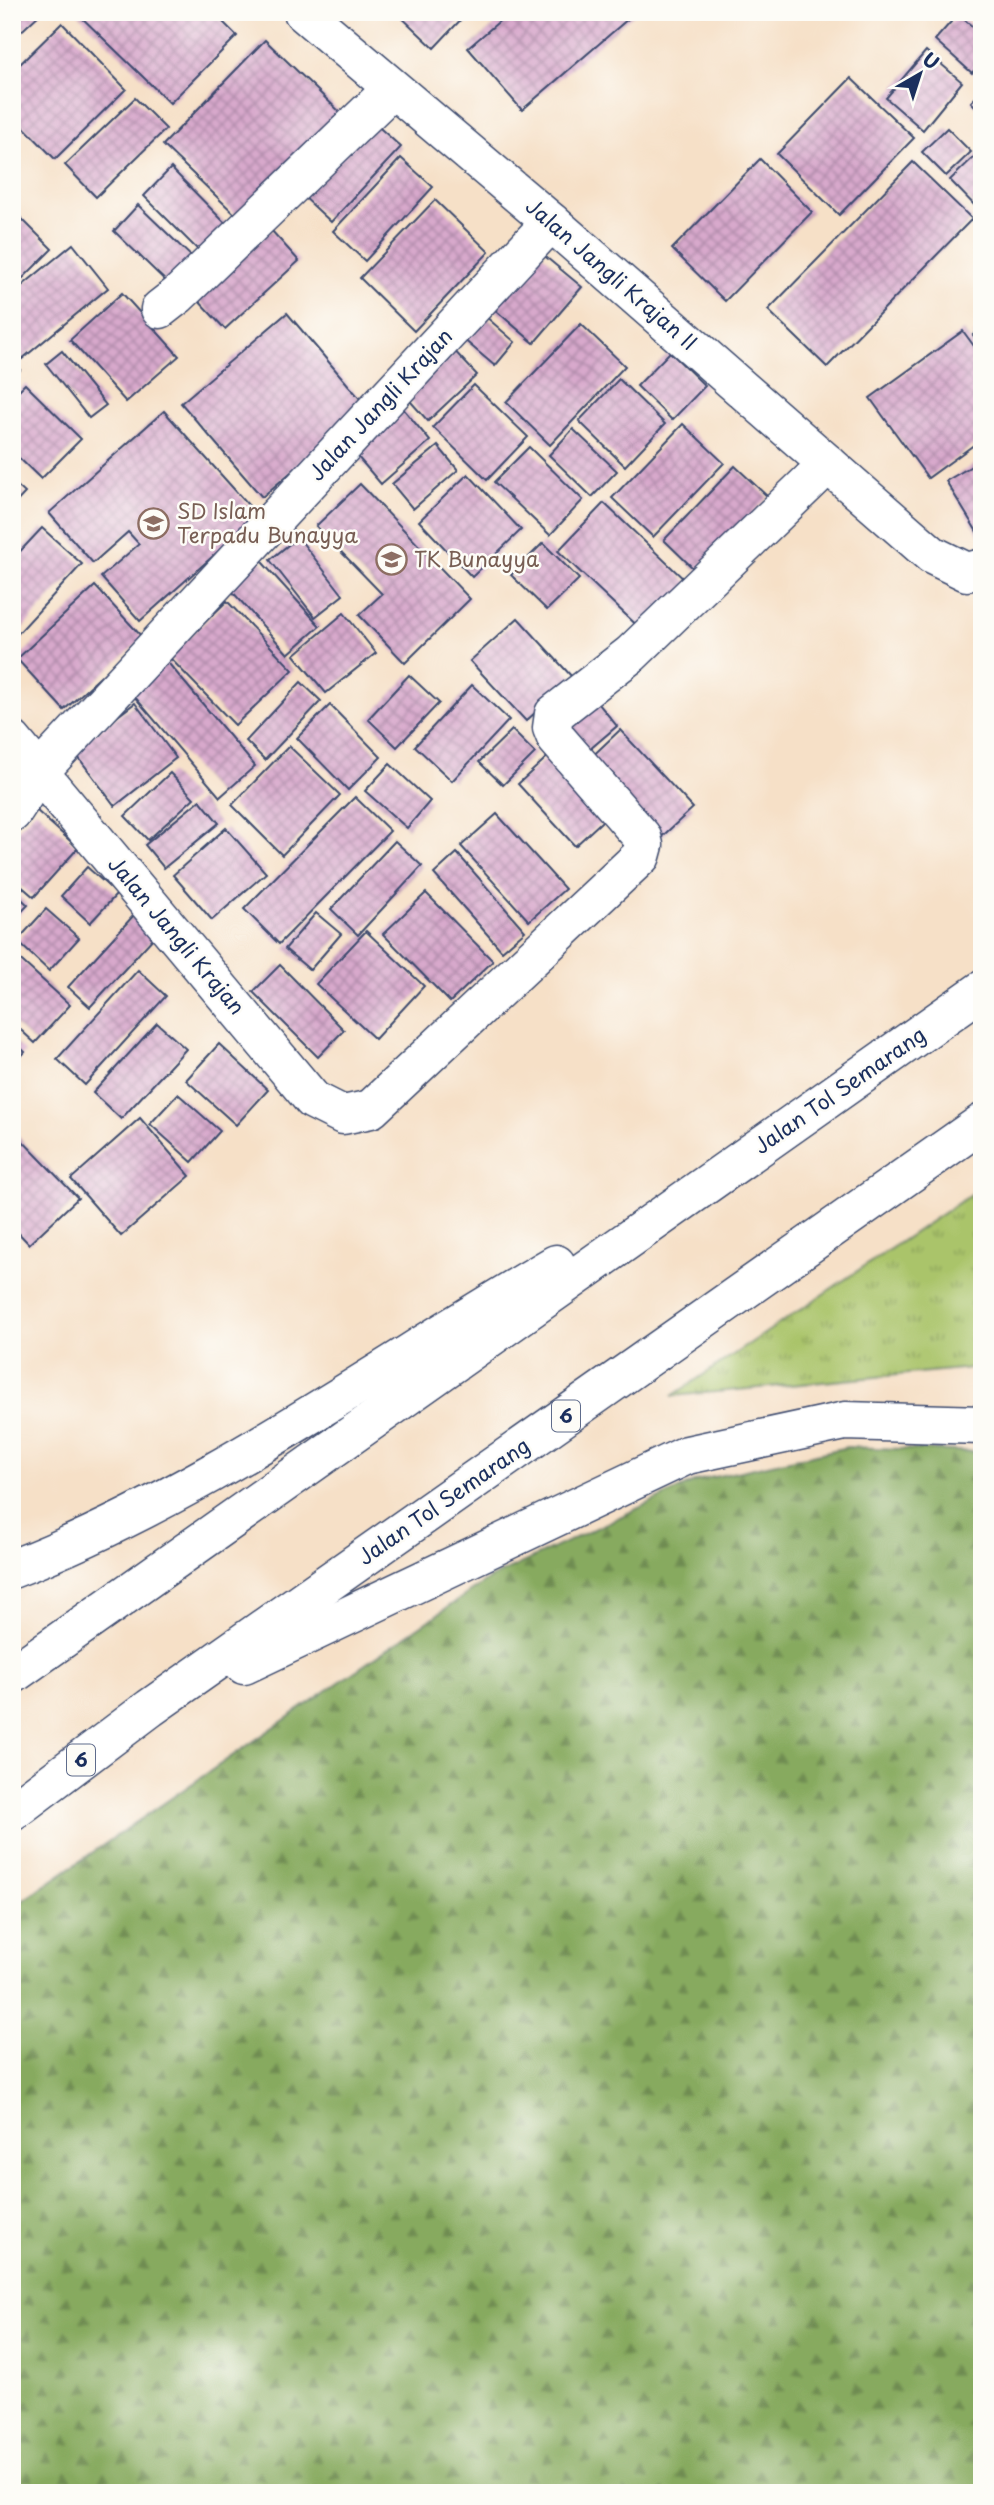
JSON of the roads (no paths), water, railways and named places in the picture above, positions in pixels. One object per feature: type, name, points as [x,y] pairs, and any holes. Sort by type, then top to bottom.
[{"type":"main road","name":"Jalan Jangli Krajan II","points":[[303,12],[391,90],[551,222],[932,555],[967,572],[982,568]]},
{"type":"main road","points":[[160,309],[188,286],[391,90]]},
{"type":"main road","name":"Jalan Jangli Krajan","points":[[12,813],[39,772],[551,222]]},
{"type":"main road","name":"Jalan Jangli Krajan","points":[[12,740],[313,1100],[343,1115],[371,1110],[640,856],[644,845],[642,837],[556,738],[551,728],[554,714],[631,654],[828,464]]},
{"type":"main road","name":"Jalan Tol Semarang","points":[[12,1675],[982,990]]},
{"type":"main road","name":"Jalan Tol Semarang","points":[[12,1812],[150,1708],[982,1124]]},
{"type":"main road","points":[[12,1569],[75,1544],[224,1465],[463,1318],[770,1141]]},
{"type":"main road","name":"6","points":[[150,1708],[687,1455],[845,1420],[982,1425]]},
{"type":"place","name":"SD Islam Terpadu Bunayya","points":[[154,524]]},
{"type":"place","name":"TK Bunayya","points":[[391,560]]}]
